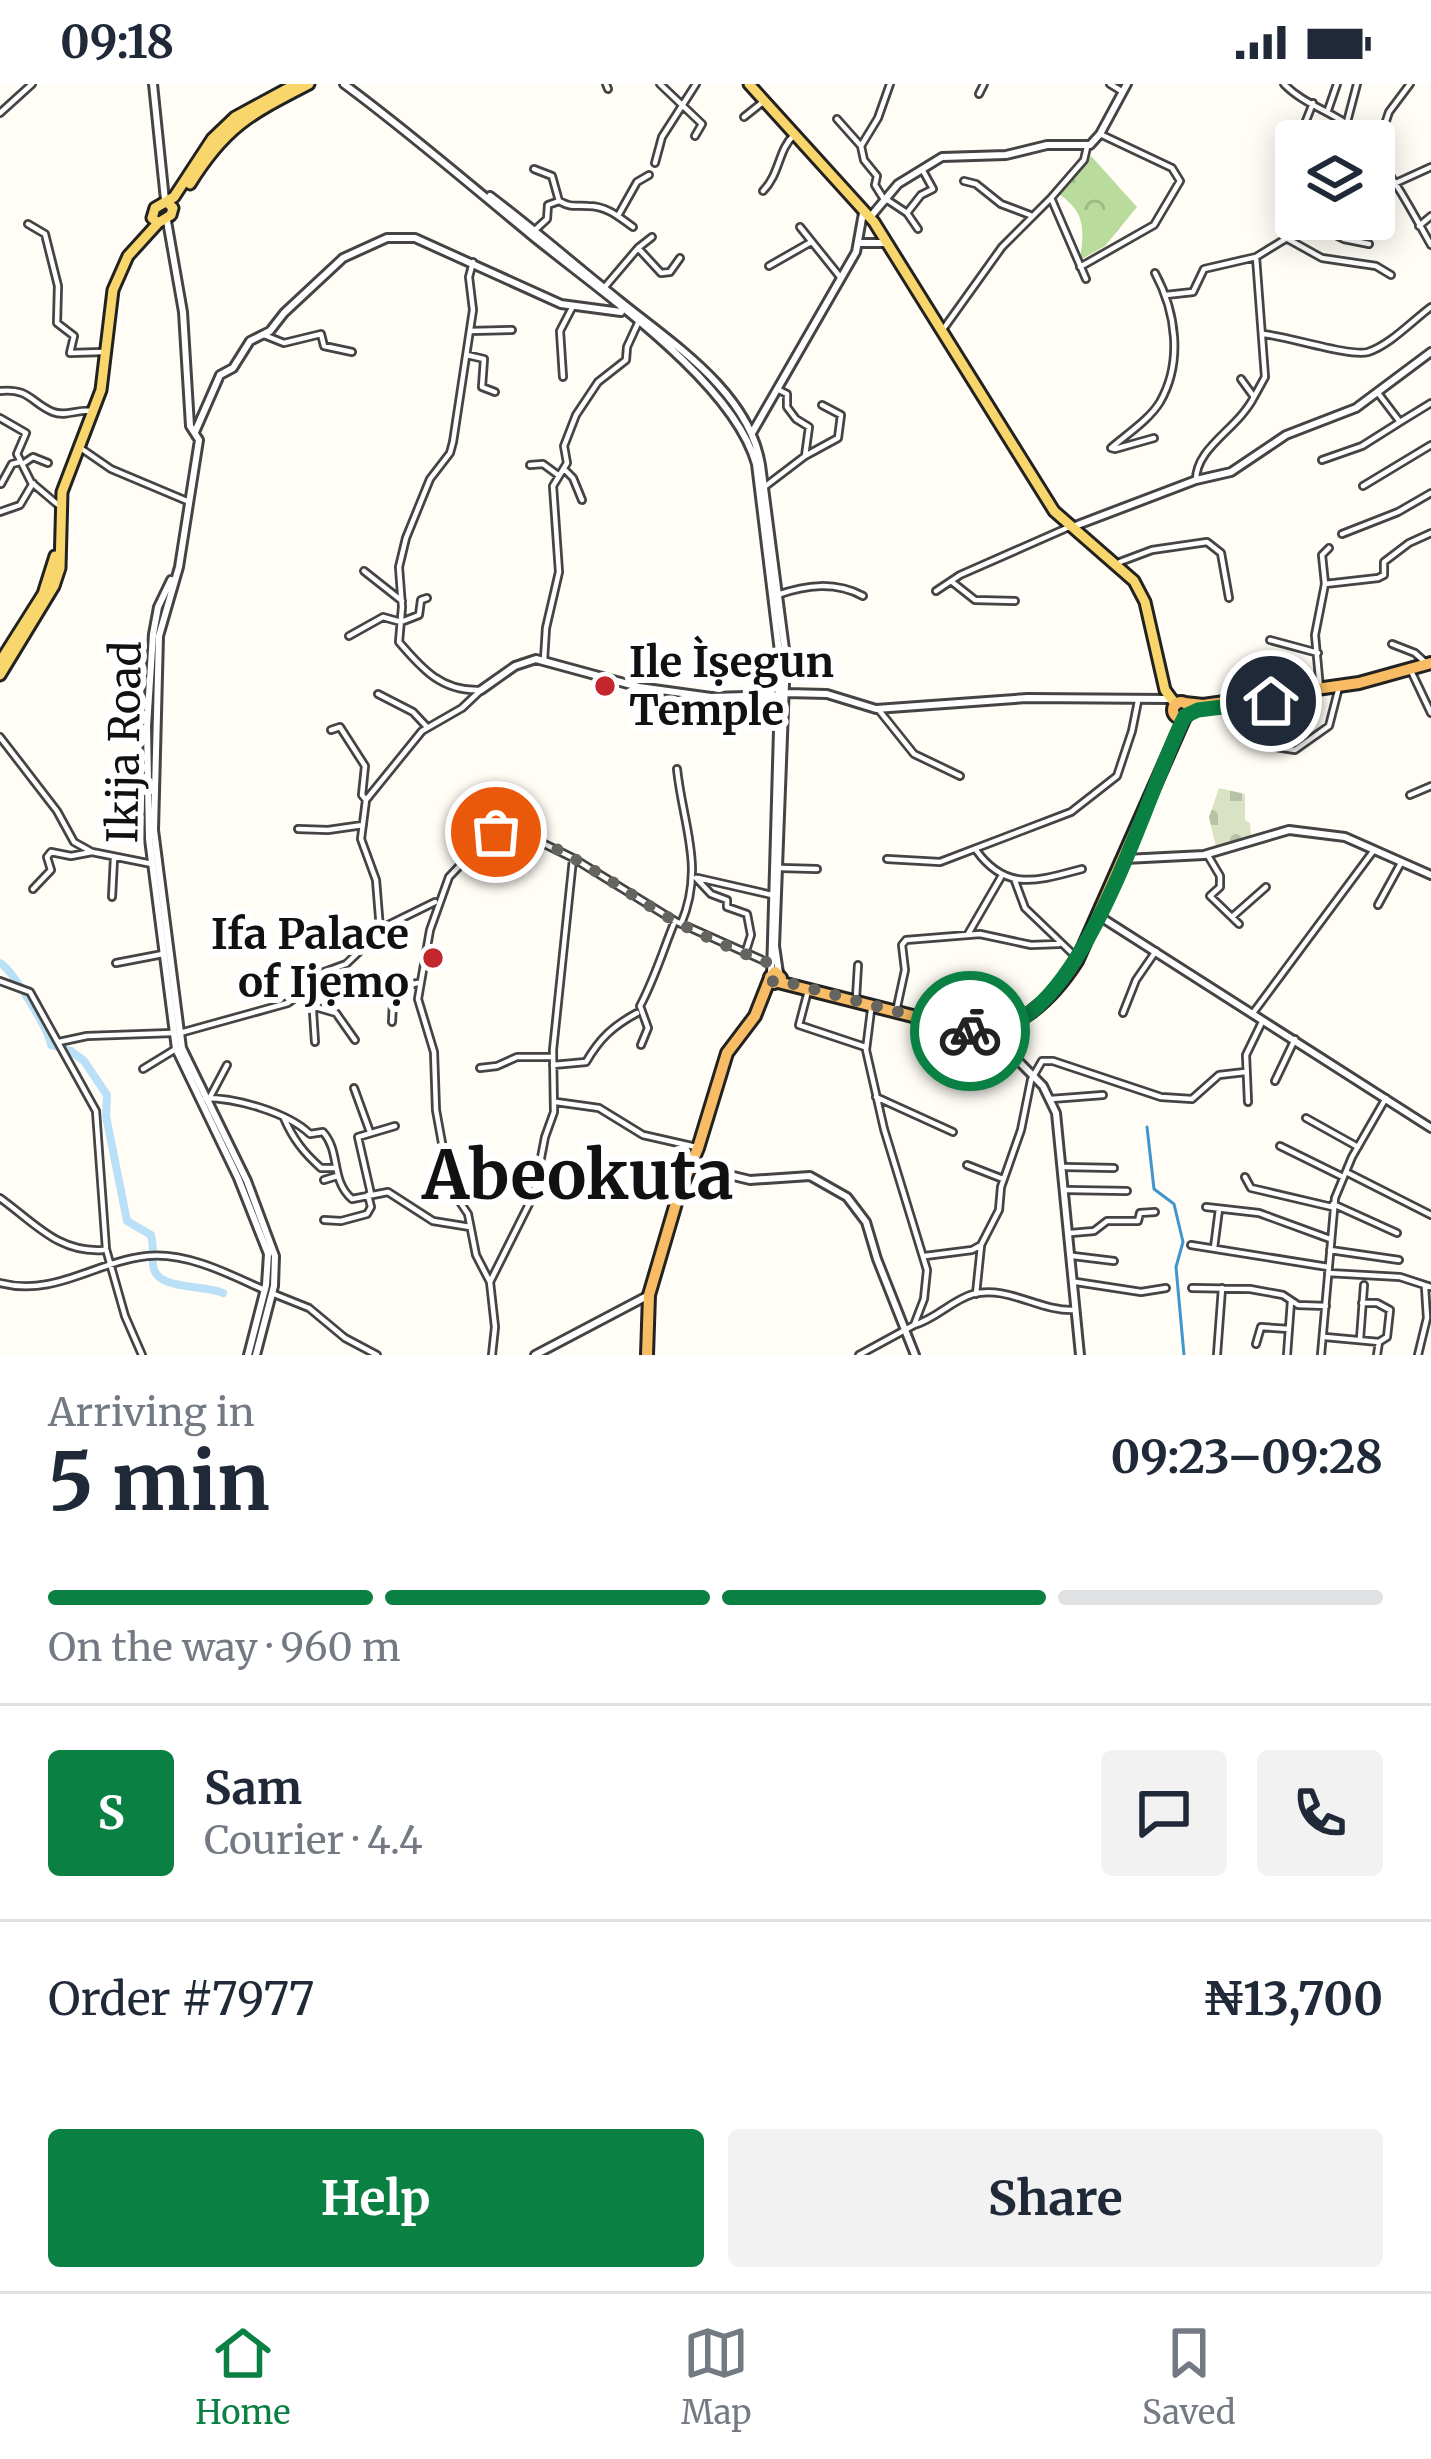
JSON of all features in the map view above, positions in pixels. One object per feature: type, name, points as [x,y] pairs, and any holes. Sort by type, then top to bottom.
[{"type":"highway","points":[[1180,708],[1320,689],[1430,664]]},
{"type":"highway","points":[[1180,708],[1338,691],[1430,664]]},
{"type":"highway","points":[[775,976],[808,991],[993,1033],[1020,1019],[1063,982],[1099,916],[1125,860],[1180,708]]},
{"type":"highway","points":[[775,976],[941,1021],[1001,1024],[1052,985],[1074,955],[1180,708]]},
{"type":"highway","points":[[650,1355],[649,1295],[679,1193],[724,1060],[755,1016],[775,976]]},
{"type":"highway","points":[[650,1355],[654,1296],[732,1055],[759,1019],[775,976]]},
{"type":"main road","points":[[0,662],[47,584],[56,550],[57,505],[65,466],[99,389],[112,278],[160,221],[165,202],[181,188],[212,140],[296,84]]},
{"type":"main road","points":[[237,120],[309,84]]},
{"type":"main road","points":[[750,84],[867,211],[1028,471],[1072,526],[1120,562],[1144,590],[1169,688],[1180,708]]},
{"type":"main road","points":[[750,84],[867,211],[1057,508],[1141,592],[1180,708]]},
{"type":"main road","points":[[0,676],[54,586],[60,568],[62,492],[101,390],[116,279],[128,256],[160,221],[165,202]]},
{"type":"street","points":[[0,113],[32,84]]},
{"type":"street","points":[[154,84],[165,202]]},
{"type":"street","points":[[344,84],[624,312],[652,329]]},
{"type":"street","points":[[660,84],[702,124],[695,136]]},
{"type":"street","points":[[655,164],[662,137],[696,84]]},
{"type":"street","points":[[861,146],[890,84]]},
{"type":"street","points":[[980,94],[985,84]]},
{"type":"street","points":[[944,328],[964,295],[1030,215],[1084,160],[1087,147],[1100,134],[1125,88],[1110,84]]},
{"type":"street","points":[[1284,84],[1344,120]]},
{"type":"street","points":[[1328,110],[1337,84]]},
{"type":"street","points":[[1348,120],[1358,84]]},
{"type":"street","points":[[1385,120],[1410,84]]},
{"type":"street","points":[[744,117],[764,101]]},
{"type":"street","points":[[1306,120],[1313,103]]},
{"type":"street","points":[[837,119],[861,146],[885,200],[907,213],[918,230]]},
{"type":"street","points":[[763,191],[795,134]]},
{"type":"street","points":[[1080,267],[1154,225],[1180,182],[1172,168],[1100,134]]},
{"type":"street","points":[[752,433],[860,243],[867,211],[898,184],[942,157],[1006,155],[1047,146],[1087,147]]},
{"type":"street","points":[[444,162],[535,230],[652,329],[752,433],[760,454],[775,596]]},
{"type":"street","points":[[1397,182],[1431,167]]},
{"type":"street","points":[[907,213],[921,195],[933,189],[921,168]]},
{"type":"street","points":[[534,169],[552,176],[559,201],[574,209],[587,206],[619,214],[633,227]]},
{"type":"street","points":[[619,214],[638,182],[649,175]]},
{"type":"street","points":[[1395,179],[1431,245]]},
{"type":"street","points":[[964,181],[1030,215]]},
{"type":"street","points":[[1051,198],[1086,279]]},
{"type":"street","points":[[535,230],[547,219],[548,206],[559,201]]},
{"type":"street","points":[[1419,226],[1431,217]]},
{"type":"street","points":[[160,221],[170,235],[183,312],[190,426],[199,440]]},
{"type":"street","points":[[28,224],[46,234],[58,286],[57,322],[74,336],[70,353],[103,352]]},
{"type":"street","points":[[800,227],[841,278]]},
{"type":"street","points":[[179,566],[199,440],[195,433],[220,375],[233,368],[250,341],[264,335],[343,258],[393,237],[415,238],[561,304],[624,312]]},
{"type":"street","points":[[604,287],[652,238]]},
{"type":"street","points":[[1166,295],[1193,292],[1204,269],[1256,257],[1283,240]]},
{"type":"street","points":[[1290,240],[1322,258],[1376,266],[1391,274]]},
{"type":"street","points":[[1349,240],[1370,244]]},
{"type":"street","points":[[860,243],[877,241],[890,247]]},
{"type":"street","points":[[769,266],[811,242]]},
{"type":"street","points":[[638,248],[665,275],[680,258]]},
{"type":"street","points":[[1196,480],[1202,452],[1239,422],[1265,377],[1256,257]]},
{"type":"street","points":[[472,262],[470,331],[450,453],[430,479],[398,567],[399,644],[420,662],[425,673],[460,691],[481,690]]},
{"type":"street","points":[[1154,438],[1111,448],[1154,410],[1173,373],[1174,333],[1166,295],[1155,273]]},
{"type":"street","points":[[563,377],[560,331],[573,306]]},
{"type":"street","points":[[1263,334],[1369,352],[1431,307]]},
{"type":"street","points":[[544,660],[559,572],[553,495],[564,446],[576,415],[598,382],[626,360],[638,323]]},
{"type":"street","points":[[470,331],[512,330]]},
{"type":"street","points":[[264,335],[284,343],[321,334],[324,346],[352,352]]},
{"type":"street","points":[[936,591],[1072,526],[1196,480],[1232,472],[1286,435],[1332,420],[1378,393],[1431,352]]},
{"type":"street","points":[[467,355],[484,359],[482,387],[495,392]]},
{"type":"street","points":[[1241,379],[1255,397]]},
{"type":"street","points":[[778,390],[788,394],[787,407],[809,427],[806,456]]},
{"type":"street","points":[[0,391],[31,396],[49,410],[67,415],[91,411]]},
{"type":"street","points":[[1378,393],[1400,422]]},
{"type":"street","points":[[724,400],[756,464],[784,636],[775,976]]},
{"type":"street","points":[[1322,460],[1354,450],[1431,403]]},
{"type":"street","points":[[764,488],[838,438],[841,415],[822,405]]},
{"type":"street","points":[[0,418],[26,433],[17,452],[33,483],[57,505]]},
{"type":"street","points":[[78,445],[111,470],[187,501]]},
{"type":"street","points":[[1363,486],[1431,445]]},
{"type":"street","points":[[1,484],[12,464],[33,457],[47,463]]},
{"type":"street","points":[[530,465],[543,464],[574,478],[583,500]]},
{"type":"street","points":[[0,512],[22,504],[33,483]]},
{"type":"street","points":[[1342,534],[1431,493]]},
{"type":"street","points":[[1325,584],[1378,578],[1384,575],[1384,562],[1431,533]]},
{"type":"street","points":[[1120,562],[1152,550],[1208,542],[1221,553],[1228,598]]},
{"type":"street","points":[[1320,689],[1317,618],[1325,584],[1322,556],[1329,548]]},
{"type":"street","name":"Ikija Road","points":[[179,566],[164,592],[153,634],[147,726],[152,864],[176,1033],[247,1181],[272,1246],[268,1292],[252,1355]]},
{"type":"street","name":"Ikija Road","points":[[179,566],[160,636],[154,818],[176,1049],[263,1237],[268,1292]]},
{"type":"street","points":[[364,571],[402,601]]},
{"type":"street","points":[[951,581],[976,601],[1015,601]]},
{"type":"street","points":[[775,596],[824,586],[845,587],[863,596]]},
{"type":"street","points":[[349,636],[383,617],[400,622],[419,615],[421,600],[427,598]]},
{"type":"street","points":[[1270,640],[1318,653]]},
{"type":"street","points":[[1392,644],[1415,652],[1430,664]]},
{"type":"street","points":[[380,931],[378,890],[361,839],[366,800],[427,727],[526,660],[544,660],[639,687],[722,697],[827,694],[878,709],[1027,698],[1138,700],[1180,708]]},
{"type":"street","points":[[1412,673],[1431,713]]},
{"type":"street","points":[[1256,703],[1268,746],[1295,750],[1330,726],[1338,691]]},
{"type":"street","points":[[378,694],[413,712],[427,727]]},
{"type":"street","points":[[775,976],[772,896],[783,694]]},
{"type":"street","points":[[887,859],[940,862],[1058,818],[1110,784],[1120,769],[1138,700]]},
{"type":"street","points":[[878,709],[914,754],[960,776]]},
{"type":"street","points":[[331,730],[340,727],[365,766],[362,795],[366,800]]},
{"type":"street","points":[[0,737],[57,811],[74,842],[92,852],[152,864]]},
{"type":"street","points":[[641,1045],[648,1028],[640,1006],[695,878],[677,769]]},
{"type":"street","points":[[1410,795],[1431,786]]},
{"type":"street","points":[[298,829],[363,825]]},
{"type":"street","points":[[492,1355],[495,1327],[490,1282],[478,1263],[468,1214],[452,1192],[438,1126],[434,1052],[424,1028],[418,983],[439,898],[449,877],[487,837],[501,830],[522,832],[678,922],[745,954],[775,976]]},
{"type":"street","points":[[1125,860],[1207,854],[1281,830],[1345,837],[1431,875]]},
{"type":"street","points":[[976,850],[1001,877],[1015,881],[1082,869]]},
{"type":"street","points":[[1252,1013],[1374,850]]},
{"type":"street","points":[[33,889],[51,870],[47,857],[51,852],[71,856],[92,852]]},
{"type":"street","points":[[1207,854],[1222,880],[1210,896],[1239,924]]},
{"type":"street","points":[[112,897],[114,858]]},
{"type":"street","points":[[490,1282],[534,1194],[556,1102],[553,1061],[573,858]]},
{"type":"street","points":[[1378,905],[1401,863]]},
{"type":"street","points":[[779,868],[817,868]]},
{"type":"street","points":[[968,934],[1001,877]]},
{"type":"street","points":[[695,878],[716,879],[722,886],[772,896]]},
{"type":"street","points":[[695,878],[711,894],[727,900],[728,907],[747,914],[751,935],[745,954]]},
{"type":"street","points":[[1015,881],[1022,903],[1074,955]]},
{"type":"street","points":[[1232,917],[1266,887]]},
{"type":"street","points":[[62,1047],[87,1036],[176,1033],[288,1003],[315,977],[346,964],[380,931],[439,898]]},
{"type":"street","points":[[1099,916],[1431,1128]]},
{"type":"street","points":[[897,1007],[905,970],[904,942],[968,934],[1059,944]]},
{"type":"street","points":[[1123,1013],[1136,980],[1156,951]]},
{"type":"street","points":[[116,963],[163,953]]},
{"type":"street","points":[[856,998],[858,965]]},
{"type":"street","points":[[0,981],[30,992],[99,1121],[106,1249],[142,1355]]},
{"type":"street","points":[[392,1022],[393,1004],[402,986],[418,983]]},
{"type":"street","points":[[305,991],[312,996],[315,1042]]},
{"type":"street","points":[[808,991],[799,1025],[865,1047]]},
{"type":"street","points":[[312,1006],[336,1013],[355,1040]]},
{"type":"street","points":[[871,1007],[865,1047],[925,1256],[927,1286],[911,1328]]},
{"type":"street","points":[[480,1068],[517,1057],[586,1062],[598,1040],[637,1013]]},
{"type":"street","points":[[1248,1102],[1247,1050],[1263,1020]]},
{"type":"street","points":[[993,1033],[1053,1099],[1081,1355]]},
{"type":"street","points":[[1275,1081],[1295,1039]]},
{"type":"street","points":[[143,1069],[176,1049]]},
{"type":"street","points":[[976,1294],[980,1245],[999,1210],[1034,1073],[1042,1061],[1161,1097],[1194,1099],[1204,1084],[1219,1075],[1245,1072]]},
{"type":"street","points":[[227,1065],[207,1098],[231,1099],[284,1118],[310,1135],[324,1133],[334,1148],[336,1172],[352,1199],[388,1192],[433,1221],[470,1227]]},
{"type":"street","points":[[354,1088],[370,1132]]},
{"type":"street","points":[[1053,1099],[1103,1095]]},
{"type":"street","points":[[876,1097],[953,1132]]},
{"type":"street","points":[[1321,1355],[1333,1206],[1344,1175],[1386,1098]]},
{"type":"street","points":[[1053,1099],[1065,1167],[1081,1355]]},
{"type":"street","points":[[556,1102],[599,1108],[652,1139],[698,1148]]},
{"type":"street","points":[[284,1118],[308,1156],[320,1168],[336,1172]]},
{"type":"street","points":[[1306,1118],[1358,1147]]},
{"type":"street","points":[[324,1220],[367,1214],[371,1207],[358,1137],[395,1126]]},
{"type":"street","points":[[1280,1146],[1431,1215]]},
{"type":"street","points":[[967,1165],[1004,1179]]},
{"type":"street","points":[[696,1167],[750,1180],[810,1176],[840,1191],[866,1222],[881,1272],[911,1328],[915,1355]]},
{"type":"street","points":[[1065,1167],[1114,1168]]},
{"type":"street","points":[[324,1180],[336,1172]]},
{"type":"street","points":[[1245,1177],[1251,1188],[1333,1206],[1397,1233]]},
{"type":"street","points":[[1067,1190],[1127,1191]]},
{"type":"street","points":[[0,1198],[64,1246],[80,1251],[106,1249]]},
{"type":"street","points":[[1206,1207],[1259,1213],[1330,1239]]},
{"type":"street","points":[[1214,1248],[1220,1209]]},
{"type":"street","points":[[1071,1233],[1094,1231],[1107,1221],[1138,1221],[1140,1213],[1155,1212]]},
{"type":"street","points":[[925,1256],[980,1245]]},
{"type":"street","points":[[1191,1245],[1328,1270],[1411,1279],[1428,1287],[1418,1355]]},
{"type":"street","points":[[1330,1250],[1399,1260]]},
{"type":"street","points":[[0,1283],[36,1289],[153,1256],[194,1261],[309,1308],[345,1338],[376,1355]]},
{"type":"street","points":[[1073,1256],[1114,1261]]},
{"type":"street","points":[[1076,1282],[1141,1292],[1166,1288]]},
{"type":"street","points":[[1360,1339],[1364,1285]]},
{"type":"street","points":[[1192,1288],[1267,1292],[1298,1304],[1327,1306]]},
{"type":"street","points":[[1216,1355],[1222,1288]]},
{"type":"street","points":[[859,1355],[976,1294],[1006,1295],[1044,1308],[1076,1310]]},
{"type":"street","points":[[535,1355],[649,1295]]},
{"type":"street","points":[[1287,1355],[1292,1300]]},
{"type":"street","points":[[1323,1336],[1379,1342],[1387,1337],[1390,1310],[1377,1303],[1362,1303]]},
{"type":"street","points":[[628,1310],[647,1312]]},
{"type":"street","points":[[1256,1344],[1261,1327],[1288,1329]]},
{"type":"street","points":[[1377,1355],[1379,1342]]},
{"type":"green space","points":[[1091,156],[1137,207],[1105,246],[1080,260],[1081,222],[1059,194]]},
{"type":"green space","points":[[1219,788],[1245,794],[1245,820],[1250,823],[1251,836],[1216,847],[1209,817]]},
{"type":"waterway","points":[[0,963],[29,1001],[51,1045],[84,1061],[107,1095],[106,1116],[127,1221],[151,1235],[156,1273],[171,1283],[223,1293]]},
{"type":"waterway","points":[[1147,1127],[1154,1189],[1174,1204],[1183,1242],[1176,1267],[1184,1355]]},
{"type":"way so far","points":[[496,832],[522,832],[675,921],[769,963],[773,982],[970,1031]]},
{"type":"place","name":"Ile Ìṣegun Temple","points":[[605,686]]},
{"type":"place","name":"Ifa Palace of Ijẹmọ","points":[[433,958]]},
{"type":"district","name":"Abeokuta","points":[[578,1176]]},
{"type":"route","points":[[970,1031],[991,1034],[1004,1030],[1069,974],[1112,888],[1185,716],[1198,710],[1271,701]]}]
